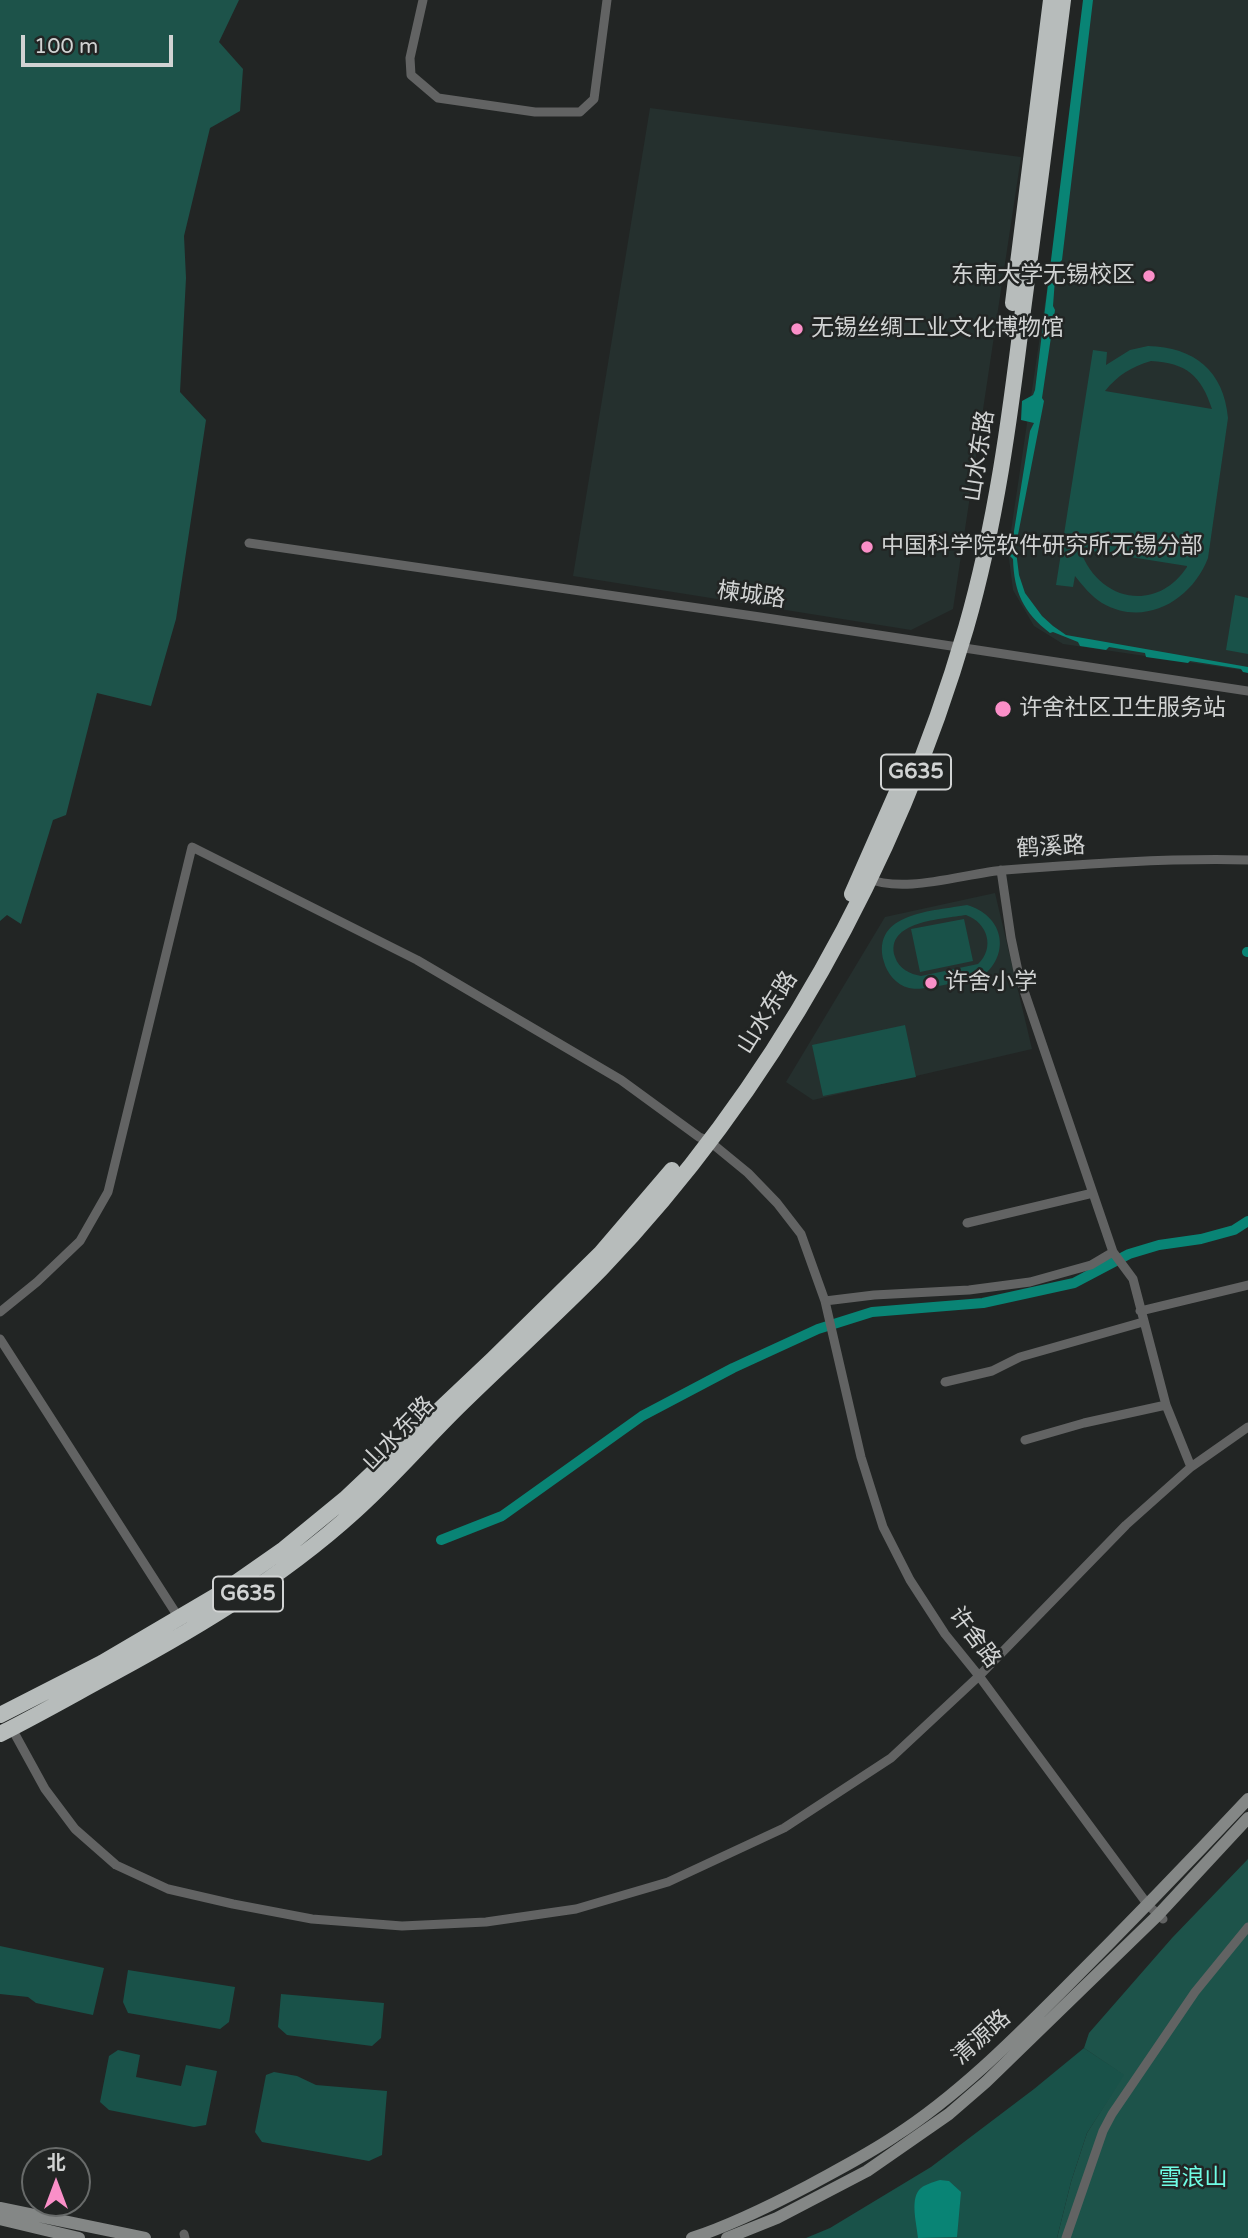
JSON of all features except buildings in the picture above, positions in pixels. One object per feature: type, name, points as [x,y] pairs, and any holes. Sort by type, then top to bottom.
[{"type":"highway","name":"山水东路","points":[[955,647],[973,570],[993,457],[1051,0]]},
{"type":"highway","name":"山水东路","points":[[6,1731],[159,1650],[280,1571],[345,1520],[459,1405],[601,1269],[648,1216],[704,1139],[790,1006],[865,876],[980,578],[1001,477],[1063,0]]},
{"type":"highway","name":"山水东路","points":[[3,1713],[102,1663],[221,1594],[284,1549],[345,1499],[601,1253],[704,1139]]},
{"type":"street","points":[[423,0],[410,58],[411,75],[438,98],[535,112],[580,112],[594,99],[607,0]]},
{"type":"street","name":"楝城路","points":[[249,543],[1248,691]]},
{"type":"street","name":"许舍路","points":[[0,1311],[37,1282],[80,1241],[108,1192],[192,847],[428,966],[621,1080],[704,1139],[748,1173],[777,1203],[801,1234],[826,1305],[862,1457],[883,1527],[910,1580],[945,1633],[1148,1905],[1160,1917]]},
{"type":"street","name":"鹤溪路","points":[[865,876],[898,885],[1001,870],[1248,860]]},
{"type":"street","points":[[1001,870],[1019,976],[1113,1252],[1132,1278],[1166,1405],[1191,1467]]},
{"type":"street","points":[[967,1223],[1093,1193]]},
{"type":"street","points":[[826,1305],[874,1295],[969,1290],[1030,1282],[1090,1265],[1113,1252]]},
{"type":"street","points":[[945,1382],[992,1371],[1020,1357],[1248,1285]]},
{"type":"street","points":[[0,1339],[179,1618]]},
{"type":"street","points":[[1025,1440],[1084,1423],[1166,1405]]},
{"type":"street","points":[[3,1713],[6,1731],[75,1829],[116,1865],[168,1889],[233,1905],[312,1919],[402,1926],[486,1922],[576,1909],[668,1882],[784,1828],[891,1758],[979,1676],[1126,1525],[1191,1467],[1248,1427]]},
{"type":"street","name":"清源路","points":[[691,2238],[714,2231],[779,2202],[897,2136],[998,2054],[1148,1905],[1248,1800]]},
{"type":"street","name":"清源路","points":[[727,2238],[777,2218],[867,2171],[949,2114],[1160,1917],[1248,1818]]},
{"type":"street","points":[[1066,2238],[1103,2131],[1112,2114],[1195,1992],[1248,1927]]},
{"type":"street","points":[[0,2208],[145,2238]]},
{"type":"street","points":[[0,2219],[79,2238]]},
{"type":"shaded area","points":[[1083,0],[1093,0],[1062,260],[1059,263],[1058,277],[1055,279],[1055,310],[1042,398],[1044,401],[1016,545],[1019,575],[1025,593],[1042,616],[1066,635],[1248,667],[1248,673],[1241,669],[1190,661],[1188,663],[1146,657],[1145,653],[1109,647],[1106,650],[1080,646],[1078,642],[1050,633],[1041,625],[1027,609],[1015,582],[1013,559],[1010,556],[1030,431],[1034,423],[1021,420],[1022,401],[1033,395],[1035,390]]},
{"type":"shaded area","name":"东南大学无锡校区","points":[[1090,0],[1248,0],[1248,671],[1063,644],[1034,626],[1013,590],[1008,551]]},
{"type":"shaded area","points":[[650,108],[1021,157],[953,609],[911,630],[573,576]]},
{"type":"shaded area","points":[[1148,346],[1164,347],[1179,351],[1204,365],[1220,387],[1228,418],[1208,558],[1201,573],[1179,597],[1165,606],[1134,612],[1118,610],[1102,603],[1075,576],[1073,587],[1056,585],[1093,350],[1107,352],[1106,365],[1130,350]],"holes":[[[1151,361],[1174,365],[1190,373],[1203,387],[1212,409],[1105,391],[1125,372]],[[1080,549],[1187,566],[1187,567],[1174,582],[1160,591],[1144,596],[1128,595],[1113,590],[1100,580],[1088,567]]]},
{"type":"shaded area","points":[[1235,595],[1248,598],[1248,654],[1226,650]]},
{"type":"shaded area","name":"许舍小学","points":[[995,893],[1032,1049],[813,1100],[786,1082],[885,917]]},
{"type":"shaded area","points":[[967,905],[988,917],[999,935],[998,956],[983,976],[916,989],[896,981],[884,962],[882,945],[887,933],[908,917]],"holes":[[[966,915],[974,919],[987,936],[986,951],[978,964],[921,976],[899,965],[894,945],[898,936],[907,929],[944,918]]]},
{"type":"shaded area","points":[[964,919],[973,961],[920,972],[911,929]]},
{"type":"shaded area","points":[[905,1025],[916,1077],[823,1096],[812,1045]]},
{"type":"shaded area","points":[[0,1946],[104,1968],[93,2015],[36,2003],[28,1997],[0,1994]]},
{"type":"shaded area","points":[[128,1970],[235,1987],[229,2022],[220,2029],[128,2013],[123,2002]]},
{"type":"shaded area","points":[[281,1994],[384,2003],[381,2038],[372,2046],[287,2035],[278,2027]]},
{"type":"shaded area","points":[[1084,2048],[1125,2075],[1087,2133],[1057,2238],[806,2238],[830,2228],[931,2167]]},
{"type":"shaded area","points":[[118,2050],[140,2055],[136,2077],[181,2086],[186,2065],[217,2071],[206,2125],[194,2127],[109,2110],[100,2102],[109,2056]]},
{"type":"shaded area","points":[[274,2072],[297,2076],[316,2085],[387,2091],[382,2155],[369,2161],[262,2142],[255,2132],[266,2075]]},
{"type":"shaded area","points":[[940,2180],[949,2181],[961,2192],[957,2237],[918,2238],[914,2207],[916,2195],[923,2187]]},
{"type":"green space","points":[[0,0],[239,0],[219,42],[243,69],[240,111],[210,128],[184,236],[186,278],[180,392],[206,420],[176,619],[151,706],[97,693],[66,815],[53,820],[21,924],[7,915],[0,921]]},
{"type":"green space","name":"雪浪山","points":[[1248,1859],[1248,2238],[1057,2238],[1087,2133],[1124,2075],[1084,2048],[1089,2033],[1172,1938]]},
{"type":"waterway","points":[[441,1540],[502,1516],[642,1416],[733,1368],[818,1329],[872,1312],[983,1303],[1074,1283],[1129,1254],[1234,1230],[1248,1221]]},
{"type":"place","name":"东南大学无锡校区","points":[[1149,276]]},
{"type":"place","name":"无锡丝绸工业文化博物馆","points":[[797,329]]},
{"type":"place","name":"中国科学院软件研究所无锡分部","points":[[867,547]]},
{"type":"place","name":"许舍社区卫生服务站","points":[[1003,709]]},
{"type":"place","name":"许舍小学","points":[[931,983]]}]
